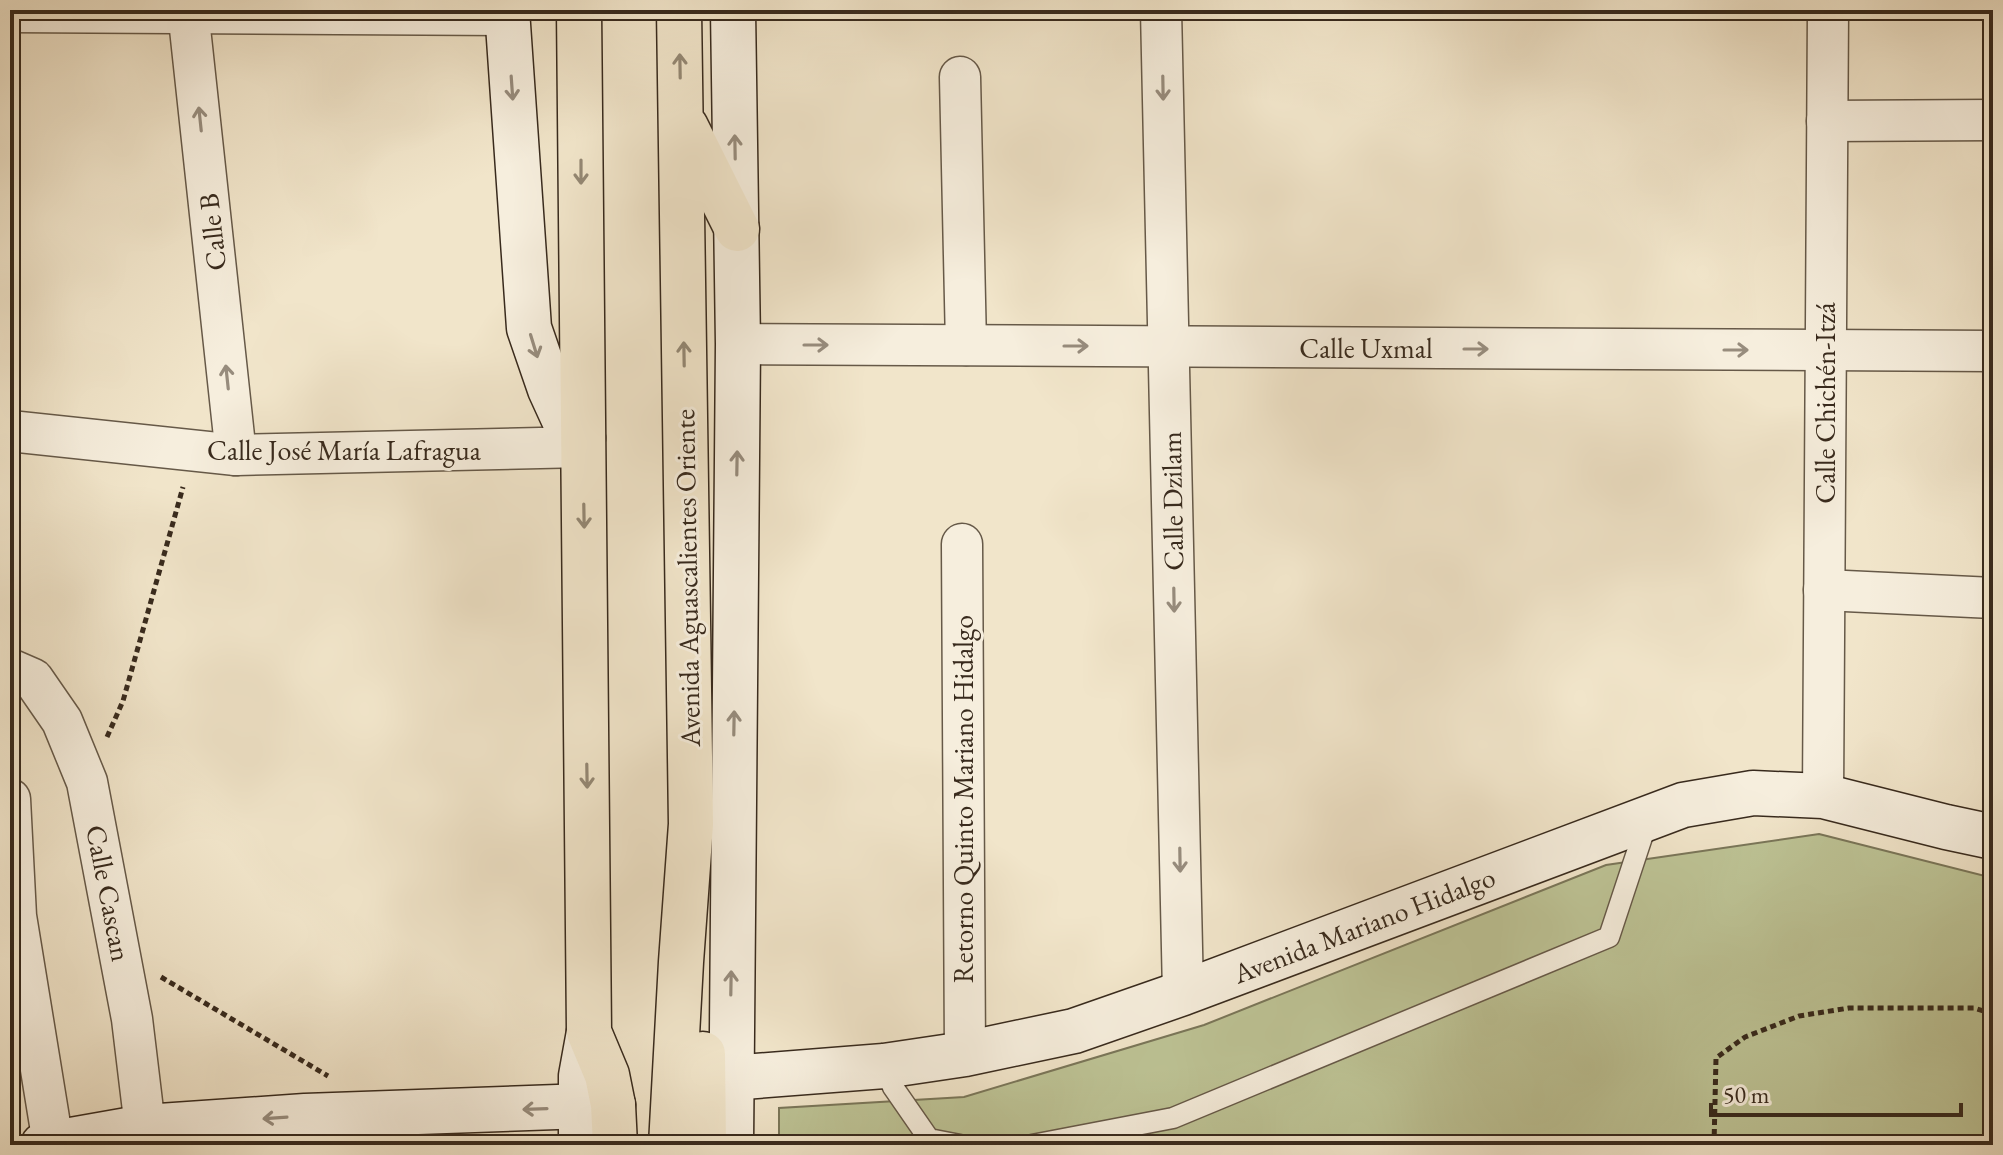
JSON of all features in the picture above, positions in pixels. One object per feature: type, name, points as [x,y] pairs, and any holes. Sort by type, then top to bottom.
[{"type":"main road","points":[[579,10],[589,1032],[607,1075],[598,1126]]},
{"type":"main road","name":"Avenida Aguascalientes Oriente","points":[[671,1145],[691,824],[679,10]]},
{"type":"main road","points":[[681,118],[737,229]]},
{"type":"main road","points":[[691,824],[703,966],[704,1145]]},
{"type":"street","name":"Avenida Aguascalientes Oriente","points":[[731,1145],[738,344],[733,10]]},
{"type":"street","name":"Calle Dzilam","points":[[1161,10],[1183,993]]},
{"type":"street","name":"Calle Chichén-Itzá","points":[[1823,796],[1828,10]]},
{"type":"street","name":"Calle B","points":[[188,11],[236,455]]},
{"type":"street","points":[[10,12],[507,12],[529,328],[544,374],[566,424],[583,443]]},
{"type":"street","points":[[960,77],[966,345]]},
{"type":"street","points":[[1827,121],[1993,120]]},
{"type":"street","name":"Calle Uxmal","points":[[738,344],[1993,351]]},
{"type":"street","name":"Calle José María Lafragua","points":[[10,431],[236,455],[583,443]]},
{"type":"street","name":"Retorno Quinto Mariano Hidalgo","points":[[962,544],[965,1054]]},
{"type":"street","points":[[1824,590],[1993,598]]},
{"type":"street","name":"Calle Cascan","points":[[10,669],[33,679],[62,721],[87,782],[132,1019],[145,1136]]},
{"type":"street","name":"Avenida Mariano Hidalgo","points":[[730,1078],[884,1066],[965,1054],[1074,1031],[1683,805],[1753,793],[1823,796],[1993,837]]},
{"type":"street","points":[[10,799],[13,917],[48,1144],[145,1136],[305,1116],[598,1126]]},
{"type":"lane","points":[[1032,1145],[1173,1118],[1609,937],[1649,818]]},
{"type":"lane","points":[[884,1066],[893,1087],[929,1139],[960,1145]]},
{"type":"path","points":[[87,782],[123,701],[193,450]]},
{"type":"path","points":[[121,954],[336,1082]]},
{"type":"path","points":[[1714,1145],[1716,1058],[1745,1037],[1799,1016],[1849,1008],[1974,1008],[1993,1014]]},
{"type":"green space","points":[[1819,834],[1993,878],[1993,1145],[779,1145],[779,1108],[964,1097],[1204,1025],[1606,865]]}]
